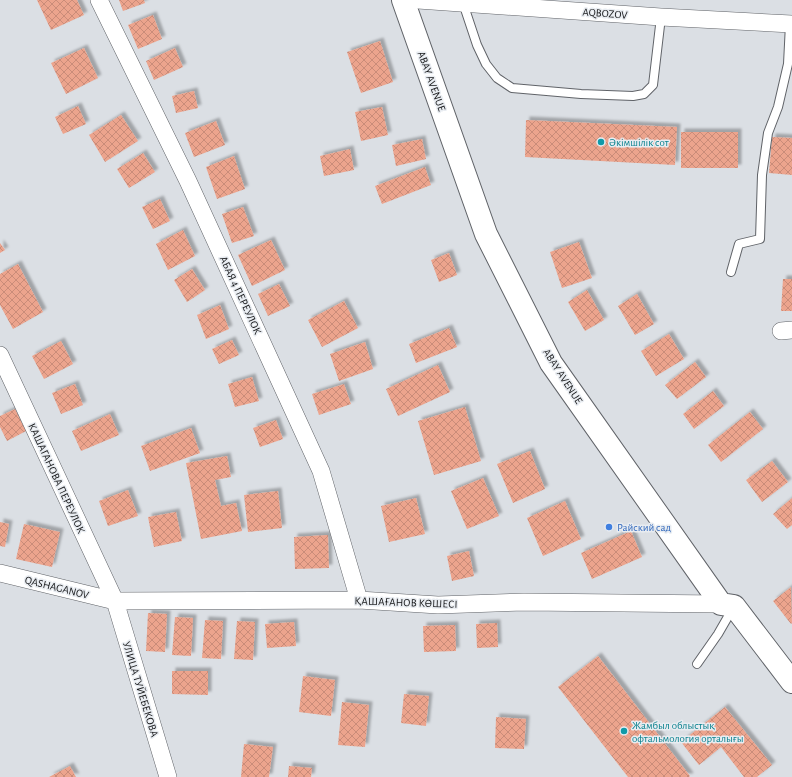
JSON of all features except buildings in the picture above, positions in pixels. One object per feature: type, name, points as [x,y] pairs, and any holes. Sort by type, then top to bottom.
[{"type":"main road","name":"ABAY AVENUE","points":[[403,0],[486,234],[551,363],[728,605],[792,682]]},
{"type":"street","name":"АБАЯ 4 ПЕРЕУЛОК","points":[[99,0],[188,181],[321,471],[359,600]]},
{"type":"street","name":"AQBOZOV","points":[[418,0],[661,17],[791,24]]},
{"type":"street","name":"КАШАГАНОВА ПЕРЕУЛОК","points":[[0,355],[115,601]]},
{"type":"street","name":"QASHAGANOV","points":[[0,573],[115,601]]},
{"type":"street","name":"ҚАШАҒАНОВ КӨШЕСІ","points":[[115,601],[359,600],[438,605],[524,602],[728,605]]},
{"type":"street","name":"УЛИЦА ТУЙЕБЕКОВА","points":[[115,601],[168,777]]},
{"type":"lane","points":[[463,3],[477,45],[486,64],[497,78],[512,88],[581,94],[633,96],[644,94],[653,85],[661,17]]},
{"type":"lane","points":[[731,272],[739,244],[760,239],[762,175],[768,133],[778,107],[788,64],[791,24]]},
{"type":"lane","points":[[697,664],[718,634],[728,605]]},
{"type":"place","name":"Әкімшілік сот","points":[[601,142]]},
{"type":"place","name":"Райский сад","points":[[609,527]]},
{"type":"place","name":"Жамбыл облыстық офтальмология орталығы","points":[[624,731]]}]
